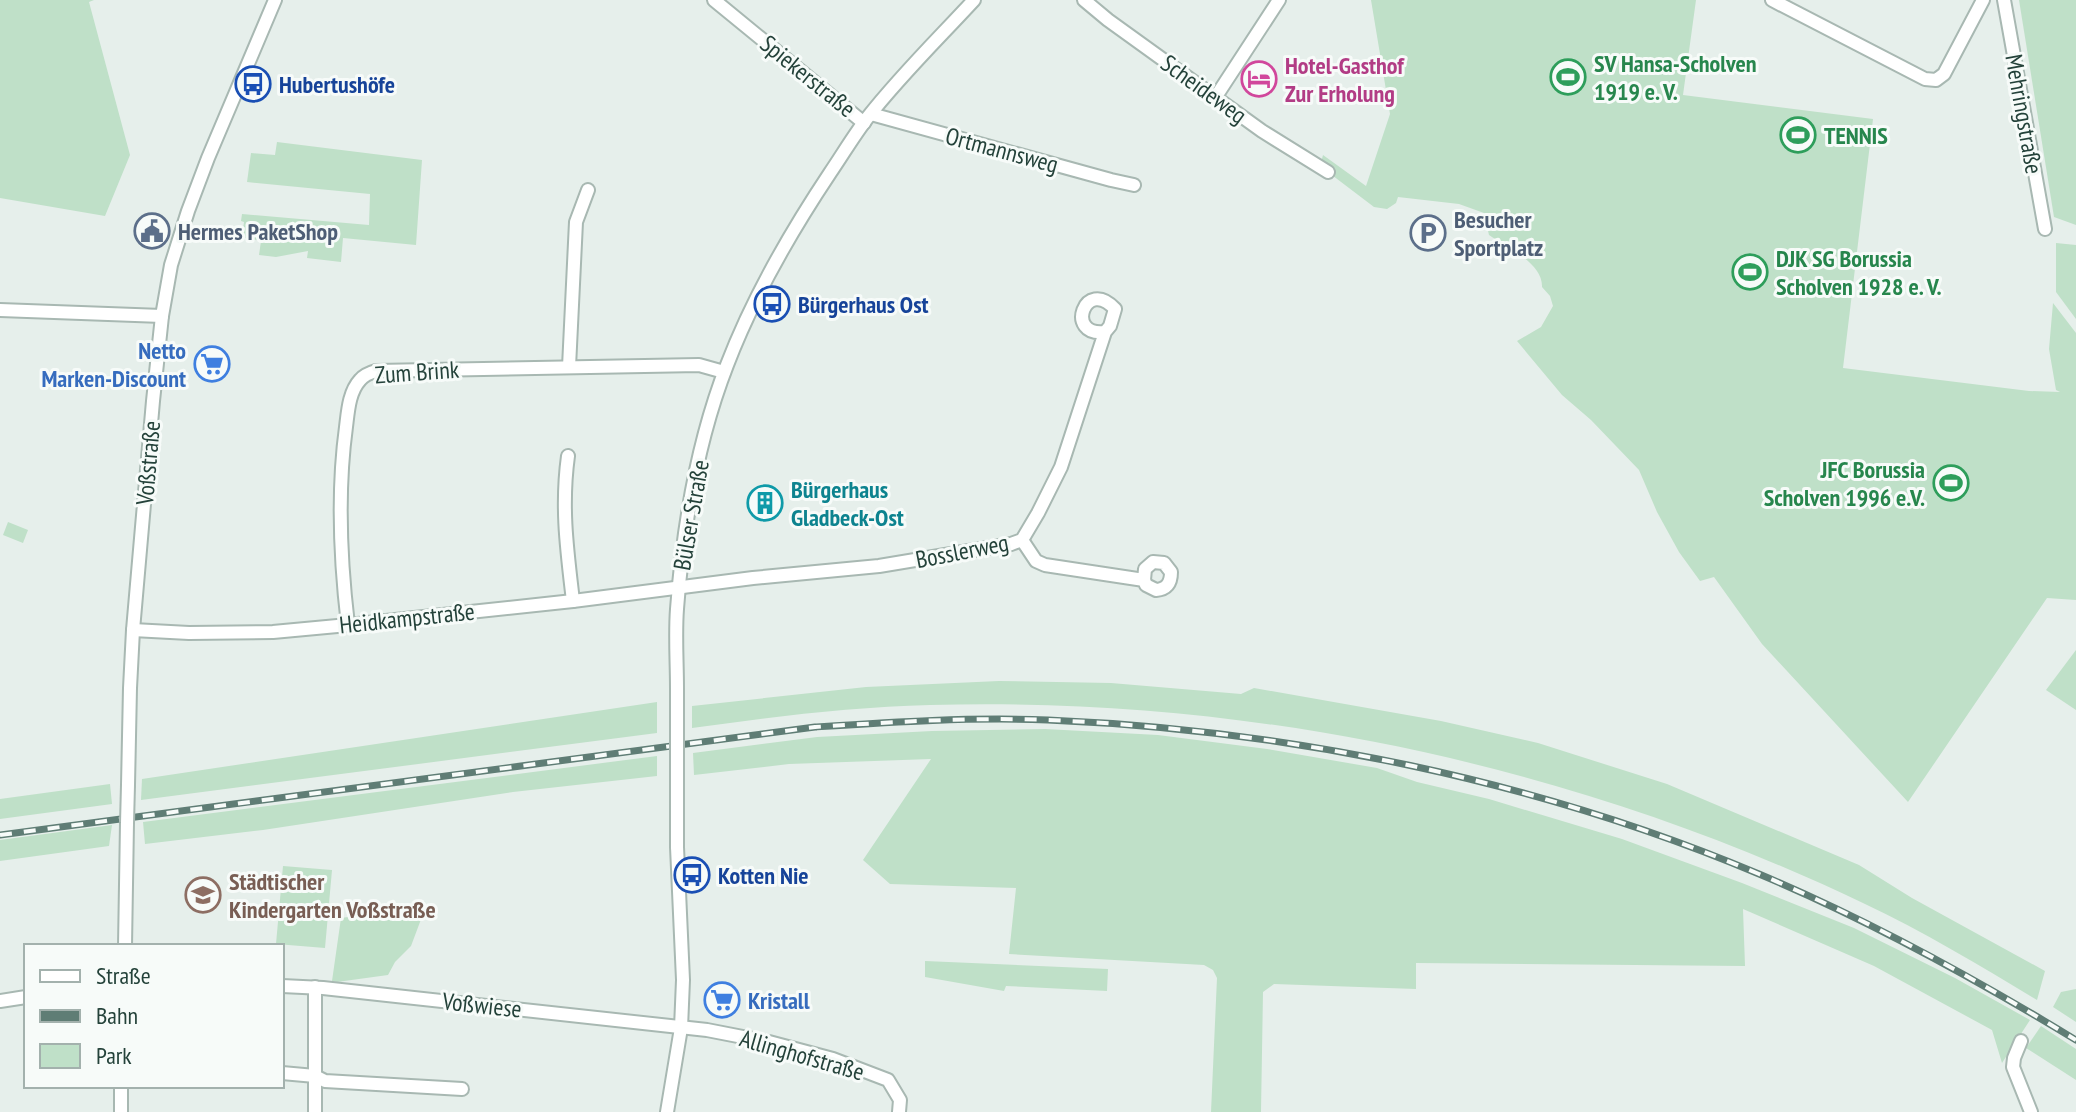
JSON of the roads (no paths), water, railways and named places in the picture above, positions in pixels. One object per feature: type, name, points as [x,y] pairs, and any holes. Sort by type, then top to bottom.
[{"type":"street","name":"Voßstraße","points":[[125,944],[133,630],[162,316],[171,265],[188,211],[275,0]]},
{"type":"street","name":"Spiekerstraße","points":[[714,0],[867,119]]},
{"type":"street","name":"Bülser Straße","points":[[667,1112],[681,1028],[683,965],[677,847],[677,613],[682,552],[693,486],[708,428],[724,372],[758,294],[817,193],[867,119],[974,0]]},
{"type":"street","name":"Scheideweg","points":[[1084,0],[1215,98],[1328,172]]},
{"type":"street","points":[[1215,98],[1279,0]]},
{"type":"street","points":[[1772,0],[1925,79],[1936,80],[1944,74],[1983,0]]},
{"type":"street","name":"Mehringstraße","points":[[2004,0],[2045,229]]},
{"type":"street","name":"Ortmannsweg","points":[[867,119],[1134,185]]},
{"type":"street","points":[[569,367],[576,222],[588,190]]},
{"type":"street","points":[[0,310],[162,316]]},
{"type":"street","name":"Bosslerweg","points":[[679,587],[879,566],[1022,540],[1061,467],[1105,332]]},
{"type":"street","name":"Zum Brink","points":[[348,625],[342,575],[340,483],[349,406],[358,382],[368,373],[699,365],[724,372]]},
{"type":"street","points":[[568,456],[564,489],[565,531],[573,601]]},
{"type":"street","points":[[1022,540],[1036,561],[1045,565],[1144,580]]},
{"type":"street","name":"Heidkampstraße","points":[[133,630],[273,632],[679,587]]},
{"type":"street","name":"Voßwiese","points":[[284,986],[681,1028]]},
{"type":"street","points":[[315,987],[315,1112]]},
{"type":"street","points":[[0,1001],[24,997]]},
{"type":"street","name":"Allinghofstraße","points":[[681,1028],[769,1042],[833,1059],[888,1080],[900,1100],[899,1112]]},
{"type":"street","points":[[2021,1041],[2013,1067],[2031,1112]]},
{"type":"street","points":[[284,1073],[315,1076],[325,1081],[462,1089]]},
{"type":"street","points":[[121,1088],[121,1112]]},
{"type":"railway","points":[[0,835],[815,727],[990,719],[1139,726],[1320,748],[1500,787],[1588,812],[1759,874],[1841,911],[1960,972],[2076,1040]]},
{"type":"place","name":"SV Hansa-Scholven 1919 e. V.","points":[[1568,77]]},
{"type":"place","name":"Hotel-Gasthof Zur Erholung","points":[[1259,79]]},
{"type":"place","name":"Hubertushöfe","points":[[253,84]]},
{"type":"place","name":"TENNIS","points":[[1798,135]]},
{"type":"place","name":"Hermes PaketShop","points":[[152,231]]},
{"type":"place","name":"Besucher Sportplatz","points":[[1428,233]]},
{"type":"place","name":"DJK SG Borussia Scholven 1928 e. V.","points":[[1750,272]]},
{"type":"place","name":"Bürgerhaus Ost","points":[[772,304]]},
{"type":"place","name":"Netto Marken-Discount","points":[[212,364]]},
{"type":"place","name":"JFC Borussia Scholven 1996 e.V.","points":[[1951,483]]},
{"type":"place","name":"Bürgerhaus Gladbeck-Ost","points":[[765,503]]},
{"type":"place","name":"Kotten Nie","points":[[692,875]]},
{"type":"place","name":"Städtischer Kindergarten Voßstraße","points":[[203,895]]},
{"type":"place","name":"Kristall","points":[[722,1000]]}]
